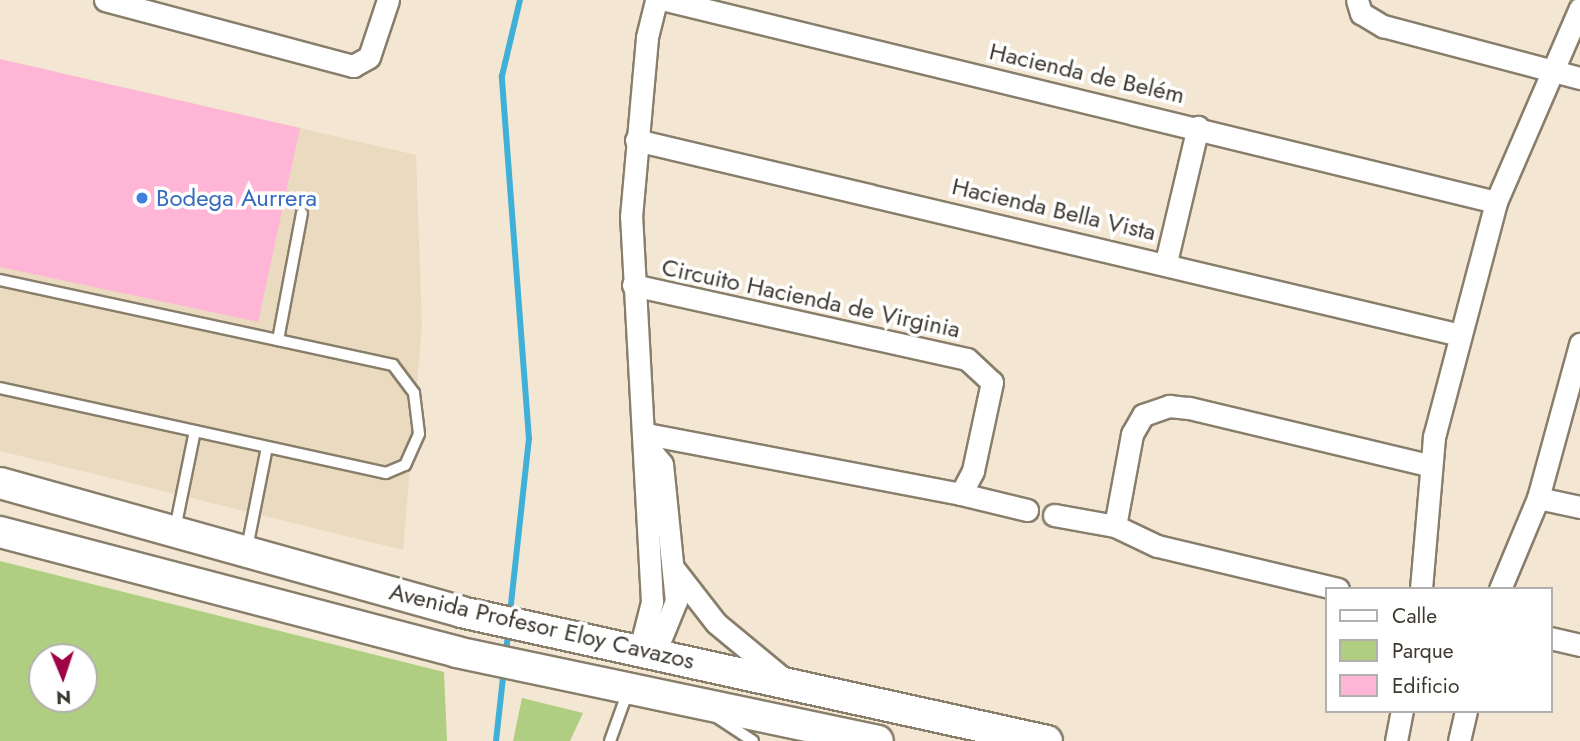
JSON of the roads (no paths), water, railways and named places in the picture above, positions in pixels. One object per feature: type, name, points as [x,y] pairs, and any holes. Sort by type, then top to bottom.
[{"type":"main road","name":"Avenida Profesor Eloy Cavazos","points":[[0,483],[247,548],[461,612],[1047,741]]},
{"type":"main road","name":"Avenida Profesor Eloy Cavazos","points":[[0,532],[456,652],[878,741]]},
{"type":"street","points":[[105,0],[353,66],[369,57],[388,0]]},
{"type":"street","points":[[647,652],[652,603],[640,465],[648,441],[633,285],[636,139],[656,0]]},
{"type":"street","name":"Hacienda de Belém","points":[[666,0],[1198,127],[1496,202]]},
{"type":"street","points":[[1357,0],[1362,13],[1382,26],[1580,78]]},
{"type":"street","points":[[1422,587],[1429,465],[1496,202],[1580,8]]},
{"type":"street","points":[[1166,262],[1198,127]]},
{"type":"street","name":"Hacienda Bella Vista","points":[[636,139],[1166,262],[1460,335]]},
{"type":"street","name":"Circuito Hacienda de Virginia","points":[[633,285],[979,364],[992,390],[973,471],[961,494]]},
{"type":"street","points":[[1501,587],[1538,498],[1579,353]]},
{"type":"street","points":[[1115,526],[1132,434],[1154,408],[1189,408],[1429,465]]},
{"type":"street","points":[[648,441],[961,494],[1027,510]]},
{"type":"street","points":[[647,652],[675,615],[662,464],[648,441]]},
{"type":"street","points":[[1538,498],[1580,507]]},
{"type":"street","points":[[1054,515],[1115,526],[1157,546],[1330,587]]},
{"type":"street","points":[[669,558],[700,606],[788,683]]},
{"type":"street","points":[[1552,638],[1580,645]]},
{"type":"street","points":[[1396,741],[1402,713]]},
{"type":"street","points":[[1459,741],[1466,713]]},
{"type":"lane","points":[[278,340],[302,213]]},
{"type":"lane","points":[[0,280],[400,369],[414,393],[419,434],[405,465],[393,473],[0,388]]},
{"type":"lane","points":[[175,529],[195,431]]},
{"type":"lane","points":[[247,548],[267,447]]},
{"type":"lane","points":[[610,741],[629,688]]},
{"type":"lane","points":[[700,702],[753,741]]},
{"type":"waterway","points":[[510,613],[529,439],[502,76],[520,0]]},
{"type":"waterway","points":[[506,655],[508,631]]},
{"type":"waterway","points":[[496,741],[504,669]]},
{"type":"place","name":"Bodega Aurrera","points":[[142,198]]}]
